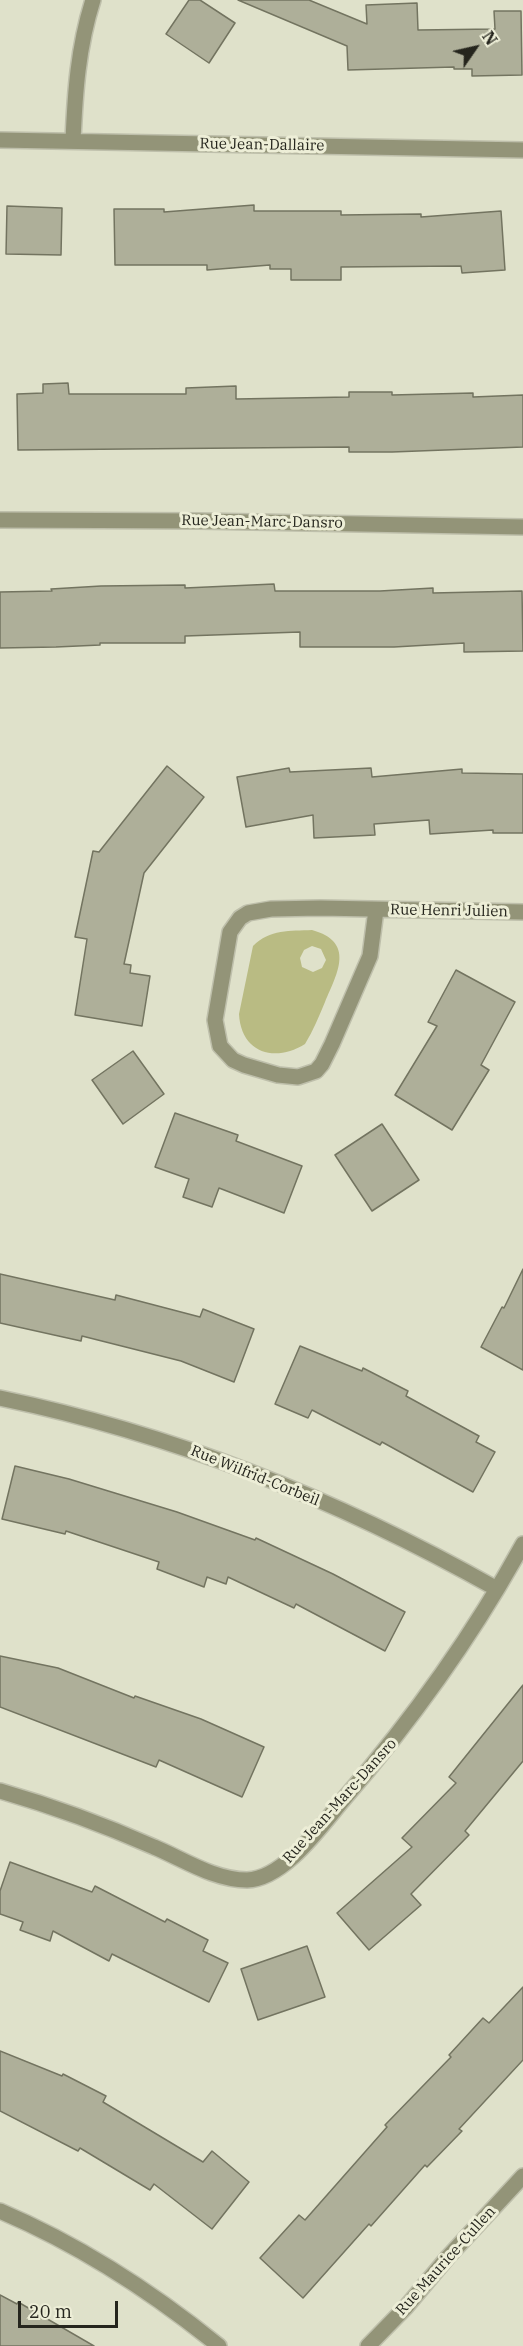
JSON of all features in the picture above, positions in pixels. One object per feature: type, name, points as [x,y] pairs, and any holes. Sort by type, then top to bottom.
[{"type":"street","points":[[73,141],[76,77],[86,22],[93,0]]},
{"type":"street","name":"Rue Jean-Dallaire","points":[[0,140],[523,150]]},
{"type":"street","name":"Rue Jean-Marc-Dansro","points":[[0,520],[523,527]]},
{"type":"street","name":"Rue Henri Julien","points":[[376,910],[372,943],[364,972],[329,1050],[316,1071],[298,1077],[279,1075],[233,1060],[219,1042],[215,1020],[227,946],[234,924],[248,914],[271,909],[376,910],[523,912]]},
{"type":"street","name":"Rue Wilfrid-Corbeil","points":[[0,1398],[124,1429],[260,1476],[411,1544],[497,1589]]},
{"type":"street","name":"Rue Jean-Marc-Dansro","points":[[0,1791],[112,1830],[212,1873],[237,1879],[260,1878],[280,1866],[305,1844],[397,1737],[455,1657],[523,1545]]},
{"type":"street","name":"Rue Maurice-Cullen","points":[[368,2346],[523,2176]]},
{"type":"street","points":[[0,2211],[69,2243],[119,2272],[219,2346]]},
{"type":"green space","points":[[312,930],[325,935],[334,942],[338,950],[340,959],[334,980],[305,1044],[282,1053],[262,1051],[246,1038],[239,1014],[253,946],[266,936],[273,934]],"holes":[[[312,946],[321,949],[326,960],[322,968],[313,972],[302,967],[300,958],[304,950]]]},
{"type":"building","points":[[189,0],[200,0],[235,23],[209,63],[166,34]]},
{"type":"building","points":[[238,0],[309,0],[367,24],[366,5],[417,3],[418,30],[495,29],[494,11],[521,11],[522,75],[472,76],[472,69],[454,69],[454,67],[348,70],[347,46]]},
{"type":"building","points":[[254,205],[254,211],[341,211],[341,215],[421,214],[421,217],[501,211],[505,270],[462,273],[461,266],[341,267],[341,280],[291,280],[291,269],[270,269],[270,265],[207,270],[207,265],[115,265],[114,209],[164,209],[164,212]]},
{"type":"building","points":[[7,206],[62,208],[61,255],[6,254]]},
{"type":"building","points":[[68,383],[69,394],[186,394],[186,388],[236,386],[236,399],[349,397],[349,392],[392,392],[392,395],[473,393],[473,397],[523,395],[523,447],[392,452],[349,452],[349,447],[18,450],[17,394],[43,393],[43,384]]},
{"type":"building","points":[[274,584],[275,591],[380,591],[433,588],[433,593],[522,591],[523,651],[464,652],[464,643],[394,647],[300,647],[300,632],[185,636],[185,643],[100,643],[100,645],[0,648],[0,592],[52,591],[51,589],[101,586],[185,585],[185,588]]},
{"type":"building","points":[[167,766],[204,797],[144,873],[124,964],[131,965],[130,973],[150,976],[142,1026],[75,1015],[87,939],[75,937],[93,851],[99,852]]},
{"type":"building","points":[[289,768],[290,772],[371,768],[372,777],[462,769],[462,773],[523,774],[523,833],[493,833],[493,830],[430,834],[429,820],[374,824],[375,835],[314,838],[313,815],[246,827],[237,777]]},
{"type":"building","points":[[456,970],[515,1002],[481,1065],[489,1070],[452,1130],[395,1095],[437,1026],[428,1022]]},
{"type":"building","points":[[133,1051],[164,1094],[123,1124],[92,1080]]},
{"type":"building","points":[[175,1113],[238,1135],[236,1141],[302,1166],[284,1213],[219,1188],[212,1207],[183,1197],[189,1179],[155,1167]]},
{"type":"building","points":[[382,1124],[419,1180],[372,1211],[335,1155]]},
{"type":"building","points":[[523,1269],[523,1370],[481,1347]]},
{"type":"building","points":[[0,1274],[115,1300],[116,1295],[200,1317],[203,1309],[254,1329],[234,1382],[181,1361],[82,1336],[81,1341],[0,1323]]},
{"type":"building","points":[[300,1346],[362,1371],[363,1368],[408,1391],[406,1396],[479,1436],[476,1442],[495,1452],[473,1492],[382,1442],[380,1445],[312,1410],[308,1418],[275,1404]]},
{"type":"building","points":[[15,1466],[69,1479],[177,1512],[255,1540],[256,1538],[333,1574],[405,1612],[385,1651],[296,1604],[294,1608],[228,1577],[226,1584],[207,1577],[204,1587],[157,1569],[159,1562],[66,1531],[65,1534],[2,1519]]},
{"type":"building","points":[[0,1656],[58,1668],[134,1698],[135,1696],[201,1719],[264,1747],[242,1797],[159,1760],[156,1767],[0,1707]]},
{"type":"building","points":[[523,1685],[523,1761],[465,1831],[469,1835],[411,1894],[421,1905],[369,1950],[337,1913],[412,1847],[402,1838],[456,1783],[449,1777]]},
{"type":"building","points":[[10,1862],[92,1892],[95,1886],[165,1922],[167,1919],[208,1940],[203,1951],[228,1963],[209,2002],[112,1954],[109,1961],[53,1931],[50,1941],[20,1930],[23,1922],[0,1914],[0,1891]]},
{"type":"building","points":[[307,1946],[325,1997],[258,2020],[241,1969]]},
{"type":"building","points":[[523,1987],[523,2060],[459,2129],[462,2131],[427,2167],[425,2165],[303,2298],[260,2258],[299,2215],[305,2220],[387,2127],[385,2125],[451,2057],[449,2055],[483,2018],[489,2023]]},
{"type":"building","points":[[0,2051],[62,2076],[63,2074],[106,2096],[103,2102],[203,2162],[212,2151],[249,2182],[212,2229],[154,2184],[150,2190],[80,2148],[78,2151],[0,2111]]},
{"type":"building","points":[[0,2295],[17,2304],[18,2302],[94,2346],[0,2346]]}]
